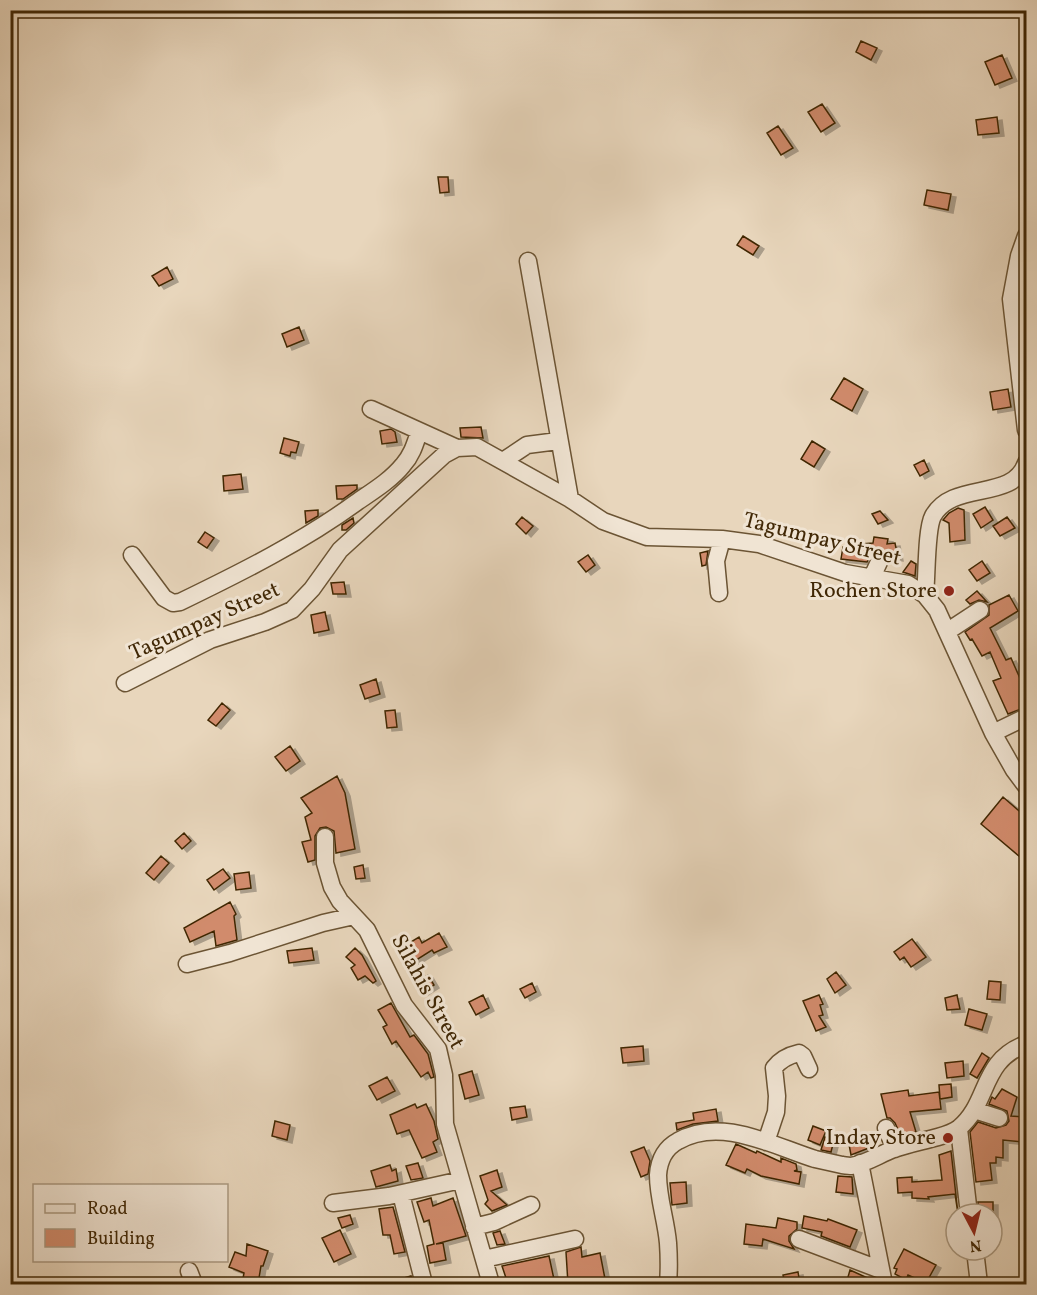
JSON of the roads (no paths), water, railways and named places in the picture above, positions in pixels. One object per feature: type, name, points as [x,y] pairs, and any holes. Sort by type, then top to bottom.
[{"type":"street","points":[[1026,236],[1019,256],[1011,299],[1026,430]]},
{"type":"street","points":[[528,261],[570,499]]},
{"type":"street","points":[[371,409],[457,448]]},
{"type":"street","points":[[132,555],[164,598],[173,603],[180,602],[276,554],[326,525],[387,481],[403,465],[412,451],[419,432]]},
{"type":"street","points":[[503,461],[527,445],[558,441]]},
{"type":"street","name":"Tagumpay Street","points":[[125,683],[210,640],[266,622],[292,610],[312,589],[340,550],[444,455],[457,448],[477,447],[570,499],[603,521],[647,537],[722,539],[759,543],[837,570],[875,570],[908,584],[925,595],[937,610],[993,733],[1026,786]]},
{"type":"street","points":[[925,595],[933,516],[941,506],[955,496],[997,487],[1012,481],[1024,471],[1026,463]]},
{"type":"street","points":[[719,593],[716,561],[722,539]]},
{"type":"street","points":[[948,631],[980,610]]},
{"type":"street","points":[[993,733],[1026,717]]},
{"type":"street","name":"Silahis Street","points":[[325,837],[325,862],[332,887],[340,901],[375,944],[404,1005],[438,1049],[444,1075],[445,1124],[491,1284]]},
{"type":"street","points":[[188,964],[272,941],[323,923],[354,916]]},
{"type":"street","points":[[668,1284],[668,1242],[658,1175],[660,1161],[672,1144],[684,1137],[710,1131],[733,1133],[816,1159],[851,1166],[959,1128],[974,1110],[993,1071],[1003,1057],[1026,1044]]},
{"type":"street","points":[[766,1142],[776,1112],[774,1068],[778,1062],[799,1053],[803,1056],[809,1069]]},
{"type":"street","points":[[974,1110],[999,1118]]},
{"type":"street","points":[[886,1128],[895,1149]]},
{"type":"street","points":[[959,1128],[968,1202]]},
{"type":"street","points":[[860,1163],[883,1277]]},
{"type":"street","points":[[333,1203],[401,1194],[461,1180]]},
{"type":"street","points":[[401,1194],[424,1284]]},
{"type":"street","points":[[474,1227],[494,1222],[531,1205]]},
{"type":"street","points":[[484,1259],[575,1239]]},
{"type":"street","points":[[799,1239],[883,1277]]},
{"type":"street","points":[[976,1262],[979,1284]]},
{"type":"place","name":"Rochen Store","points":[[949,591]]},
{"type":"place","name":"Inday Store","points":[[948,1138]]}]
